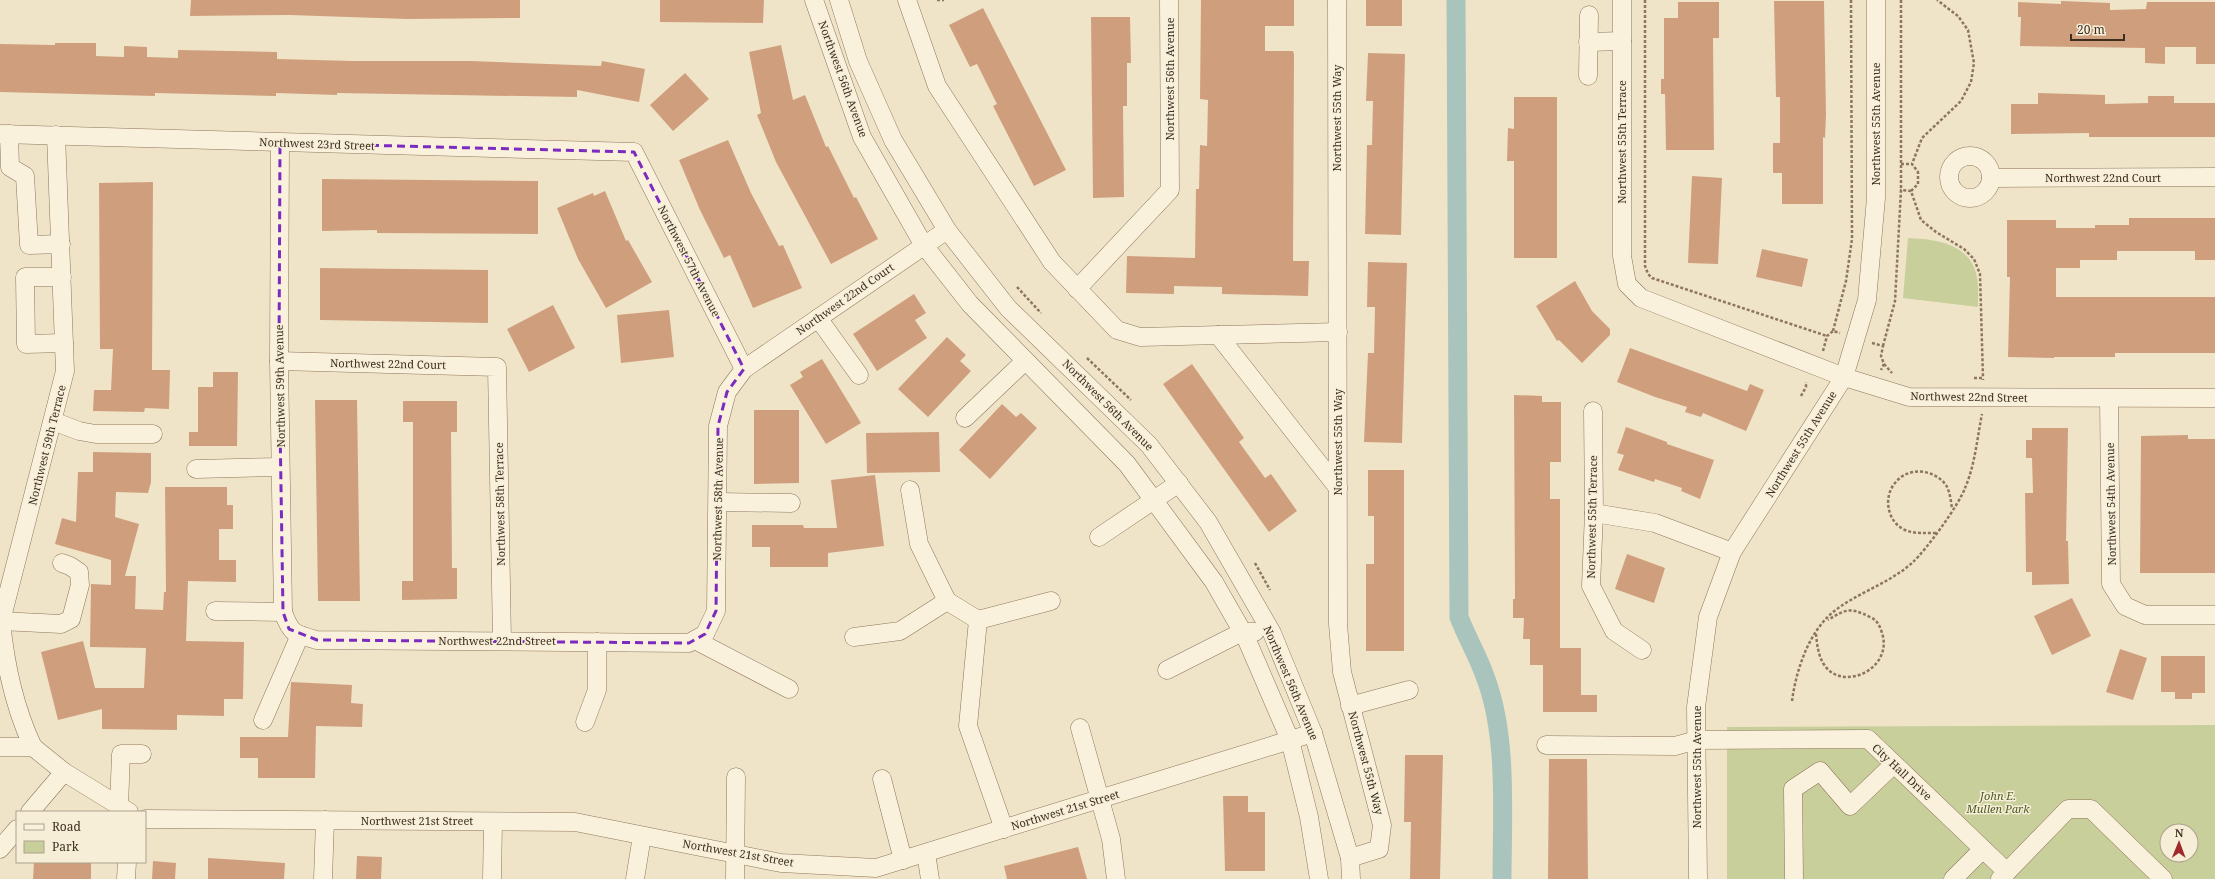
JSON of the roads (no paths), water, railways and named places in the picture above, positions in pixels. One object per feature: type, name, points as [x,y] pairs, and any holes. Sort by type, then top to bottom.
[{"type":"street","name":"Northwest 56th Avenue","points":[[814,0],[862,137],[923,244],[970,304],[1127,464],[1214,582],[1242,632],[1290,740],[1309,817],[1319,879]]},
{"type":"street","name":"Northwest 56th Avenue","points":[[839,0],[858,61],[893,140],[946,230],[1008,308],[1149,444],[1208,522],[1272,633],[1313,733],[1350,858],[1351,879]]},
{"type":"street","points":[[907,0],[937,86],[1052,262],[1117,330],[1140,337],[1338,332]]},
{"type":"street","name":"Northwest 56th Avenue","points":[[1077,289],[1170,190],[1169,0]]},
{"type":"street","name":"Northwest 55th Way","points":[[1337,0],[1338,624],[1342,672],[1382,824],[1379,849],[1350,858]]},
{"type":"street","name":"Northwest 55th Terrace","points":[[1622,0],[1622,256],[1627,284]]},
{"type":"street","name":"Northwest 55th Avenue","points":[[1698,879],[1696,707],[1708,617],[1732,552],[1844,377],[1868,293],[1876,198],[1876,0]]},
{"type":"street","points":[[1588,76],[1589,15]]},
{"type":"street","points":[[1588,42],[1622,41]]},
{"type":"street","points":[[4,134],[10,167],[24,176],[29,244],[60,244]]},
{"type":"street","name":"Northwest 23rd Street","points":[[4,134],[634,152]]},
{"type":"street","name":"Northwest 59th Terrace","points":[[33,747],[22,724],[3,640],[1,621],[66,371],[56,135]]},
{"type":"street","name":"Northwest 59th Avenue","points":[[280,143],[279,361],[283,612],[294,632]]},
{"type":"street","name":"Northwest 57th Avenue","points":[[634,152],[744,369]]},
{"type":"street","name":"Northwest 22nd Court","points":[[1991,178],[2215,177]]},
{"type":"street","name":"Northwest 22nd Court","points":[[744,369],[923,244],[946,230]]},
{"type":"street","points":[[62,277],[25,277],[26,344],[64,343]]},
{"type":"street","name":"Northwest 22nd Street","points":[[1627,284],[1641,298],[1844,377],[1909,397],[2109,399],[2215,398]]},
{"type":"street","points":[[818,318],[859,375]]},
{"type":"street","points":[[1218,335],[1338,488]]},
{"type":"street","name":"Northwest 22nd Court","points":[[279,361],[497,367]]},
{"type":"street","points":[[965,418],[1025,361]]},
{"type":"street","name":"Northwest 58th Terrace","points":[[497,367],[502,640]]},
{"type":"street","name":"Northwest 58th Avenue","points":[[700,637],[716,611],[718,426],[727,392],[744,369]]},
{"type":"street","name":"Northwest 54th Avenue","points":[[2109,399],[2111,584],[2125,606],[2145,615],[2215,615]]},
{"type":"street","name":"Northwest 55th Terrace","points":[[1594,411],[1594,513],[1591,586],[1614,631],[1642,650]]},
{"type":"street","points":[[53,421],[79,431],[96,434],[153,434]]},
{"type":"street","points":[[196,469],[280,467]]},
{"type":"street","points":[[1099,537],[1179,483]]},
{"type":"street","points":[[910,490],[919,544],[947,601],[978,620],[1051,601]]},
{"type":"street","points":[[718,502],[791,503]]},
{"type":"street","points":[[1594,513],[1655,523],[1732,552]]},
{"type":"street","points":[[1,621],[61,624],[71,619],[80,585],[79,572],[62,563]]},
{"type":"street","points":[[854,638],[900,631],[947,601]]},
{"type":"street","points":[[215,611],[283,612]]},
{"type":"street","points":[[978,620],[968,726],[1004,829]]},
{"type":"street","points":[[263,720],[294,632]]},
{"type":"street","name":"Northwest 22nd Street","points":[[294,632],[317,640],[502,640],[689,643],[700,637]]},
{"type":"street","points":[[1167,670],[1242,632],[1272,633]]},
{"type":"street","points":[[700,637],[789,689]]},
{"type":"street","points":[[585,722],[597,690],[597,642]]},
{"type":"street","points":[[1350,706],[1409,690]]},
{"type":"street","points":[[1080,728],[1111,840],[1116,879]]},
{"type":"street","name":"Northwest 21st Street","points":[[146,819],[575,822],[781,863],[876,868],[1313,733]]},
{"type":"street","name":"City Hall Drive","points":[[1546,745],[1675,746],[1697,740],[1868,739],[1983,849],[2004,875]]},
{"type":"street","points":[[0,747],[33,747],[64,772],[124,809]]},
{"type":"street","points":[[124,809],[121,754],[142,754]]},
{"type":"street","points":[[1794,879],[1793,789],[1820,771],[1850,806],[1894,764]]},
{"type":"street","points":[[31,811],[64,772]]},
{"type":"street","points":[[734,879],[736,777]]},
{"type":"street","points":[[882,779],[903,860]]},
{"type":"street","points":[[2004,875],[2068,809],[2091,809],[2163,879]]},
{"type":"street","points":[[323,879],[325,820]]},
{"type":"street","points":[[492,879],[493,822]]},
{"type":"street","points":[[0,849],[16,830]]},
{"type":"street","points":[[635,879],[642,836]]},
{"type":"street","points":[[1953,879],[1983,849]]},
{"type":"street","points":[[926,853],[930,879]]},
{"type":"street","points":[[126,879],[127,863]]},
{"type":"waterway","points":[[1456,0],[1459,617],[1486,679],[1498,726],[1501,752],[1503,804],[1502,879]]},
{"type":"park label","name":"John E. Mullen Park","points":[[1998,802]]}]
